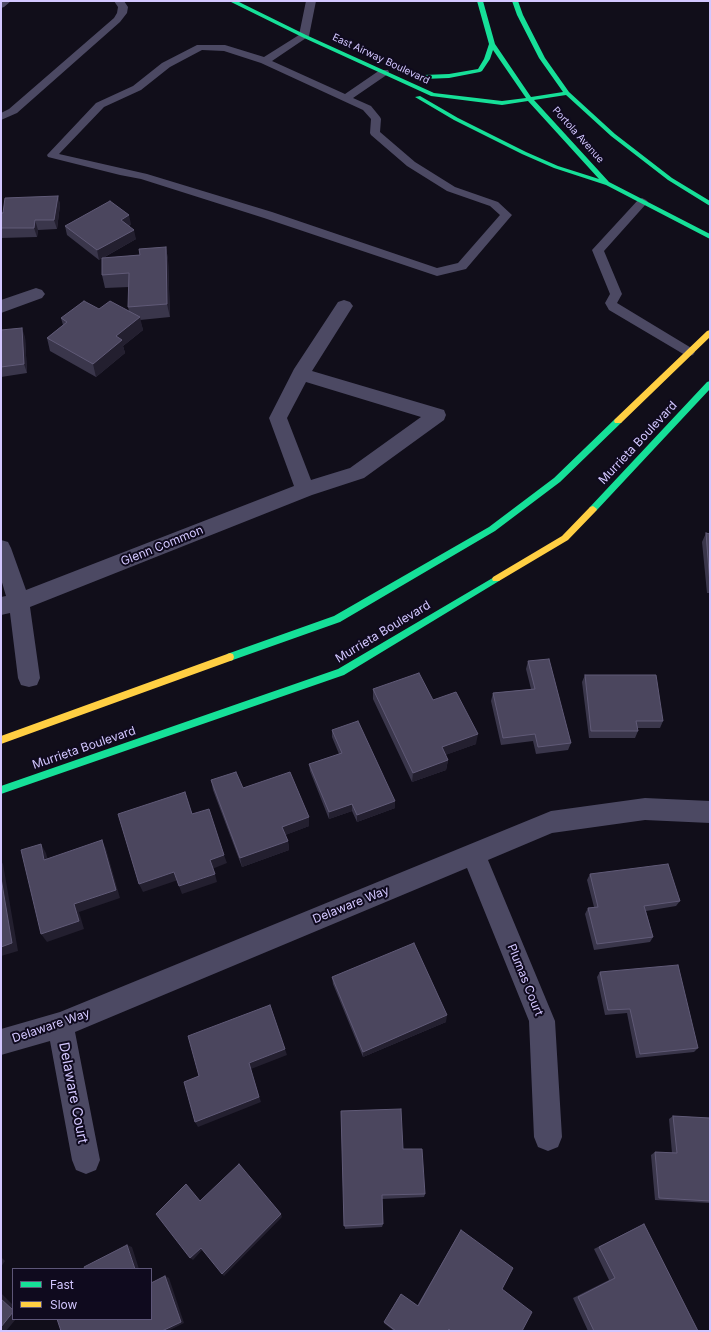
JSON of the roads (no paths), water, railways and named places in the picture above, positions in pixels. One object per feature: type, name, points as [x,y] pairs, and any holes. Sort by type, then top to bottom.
[{"type":"main road","name":"East Airway Boulevard","points":[[232,1],[335,50]]},
{"type":"main road","name":"Portola Avenue","points":[[480,1],[492,44],[529,98],[607,184],[710,237]]},
{"type":"main road","name":"Portola Avenue","points":[[515,1],[520,15],[542,58],[567,93],[612,135],[670,179],[710,204]]},
{"type":"main road","points":[[335,50],[405,73],[424,77],[449,76],[480,70],[487,59],[492,44]]},
{"type":"main road","points":[[335,50],[381,74],[456,119],[524,153],[556,167],[607,184]]},
{"type":"main road","name":"East Airway Boulevard","points":[[381,74],[433,95],[502,103],[567,93]]},
{"type":"main road","name":"East Airway Boulevard","points":[[424,77],[463,84]]},
{"type":"main road","name":"East Airway Boulevard","points":[[508,93],[529,98]]},
{"type":"main road","points":[[1,740],[337,619],[492,529],[557,480],[710,333]]},
{"type":"main road","name":"Murrieta Boulevard","points":[[1,790],[341,672],[565,538],[710,384]]},
{"type":"street","points":[[1,306],[36,294]]},
{"type":"street","points":[[305,490],[278,418],[301,374],[344,306]]},
{"type":"street","name":"Glenn Common","points":[[10,604],[305,490],[357,473],[437,416],[301,374]]},
{"type":"street","points":[[1,548],[10,604],[29,678]]},
{"type":"street","name":"Delaware Way","points":[[1,1042],[60,1025],[551,822],[645,809],[710,812]]},
{"type":"street","name":"Plumas Court","points":[[473,854],[542,1020],[548,1137]]},
{"type":"street","name":"Delaware Court","points":[[60,1025],[86,1160]]},
{"type":"lane","points":[[1,5],[6,1]]},
{"type":"lane","points":[[1,117],[13,111],[118,20],[122,13],[123,7],[119,1]]},
{"type":"lane","points":[[265,61],[304,36],[311,1]]},
{"type":"lane","points":[[200,47],[225,48],[265,61],[366,108],[376,119],[375,133],[411,164],[451,189],[494,204],[506,215],[462,266],[437,272],[268,215],[143,176],[120,172],[52,155],[100,105],[137,88],[166,65],[200,47]]},
{"type":"lane","points":[[346,98],[381,74]]},
{"type":"lane","points":[[642,202],[598,250],[616,294],[611,303],[613,307],[689,352]]}]
